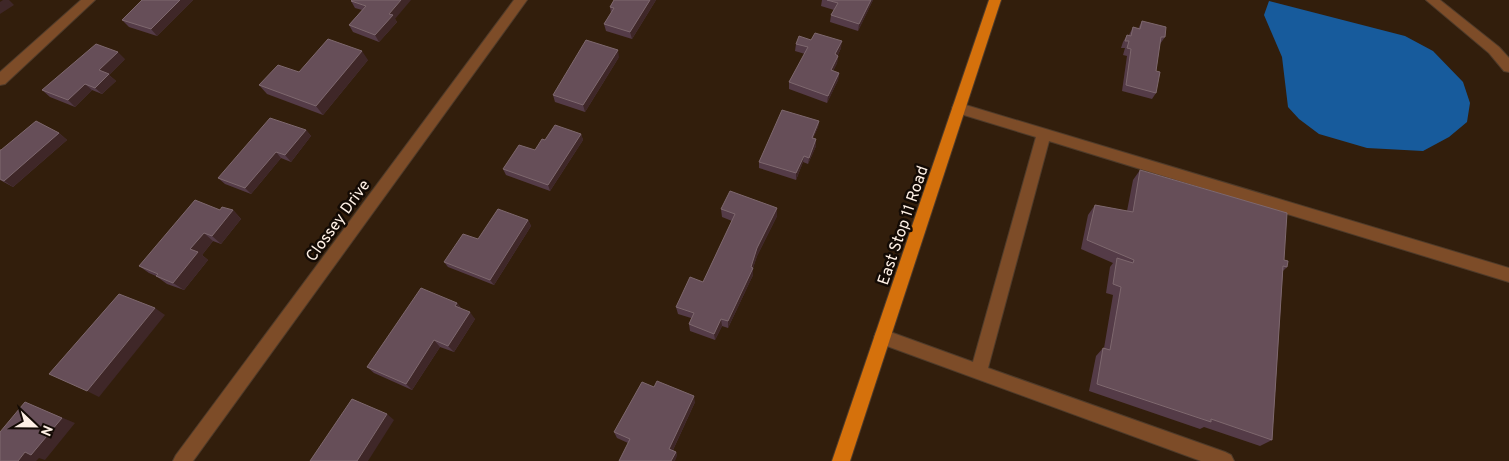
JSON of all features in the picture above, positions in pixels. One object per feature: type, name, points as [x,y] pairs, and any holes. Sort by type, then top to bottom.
[{"type":"main road","name":"East Stop 11 Road","points":[[841,461],[995,0]]},
{"type":"street","points":[[0,80],[89,0]]},
{"type":"street","name":"Clossey Drive","points":[[182,461],[521,0]]},
{"type":"street","points":[[1432,0],[1494,50],[1509,67]]},
{"type":"street","points":[[959,108],[1509,275]]},
{"type":"street","points":[[979,372],[1044,134]]},
{"type":"street","points":[[882,337],[1225,461]]},
{"type":"water","points":[[1269,1],[1405,36],[1433,51],[1463,82],[1470,103],[1467,122],[1449,137],[1423,151],[1367,148],[1319,134],[1299,119],[1288,107],[1282,57],[1264,15]]},
{"type":"building","points":[[142,0],[180,0],[151,29],[122,20]]},
{"type":"building","points":[[352,0],[401,0],[389,14],[393,15],[375,35],[349,25],[366,6]]},
{"type":"building","points":[[614,0],[650,0],[630,32],[604,24],[614,8],[610,7]]},
{"type":"building","points":[[827,0],[871,0],[859,24],[831,15],[838,3]]},
{"type":"building","points":[[1142,21],[1166,27],[1165,37],[1161,37],[1156,71],[1160,72],[1156,93],[1126,85],[1131,49],[1127,48],[1129,41],[1125,41],[1127,35],[1131,36],[1133,27],[1140,29]]},
{"type":"building","points":[[815,33],[842,41],[835,54],[838,56],[831,70],[839,73],[828,96],[789,82],[808,47],[796,44],[799,36],[811,40]]},
{"type":"building","points":[[328,39],[362,51],[316,106],[259,85],[278,65],[299,72]]},
{"type":"building","points":[[586,40],[618,50],[583,105],[553,95]]},
{"type":"building","points":[[96,44],[118,52],[99,70],[109,74],[95,88],[85,84],[68,100],[42,90]]},
{"type":"building","points":[[782,110],[819,121],[812,138],[816,139],[809,158],[804,156],[796,173],[759,162]]},
{"type":"building","points":[[270,118],[306,130],[285,155],[276,152],[245,188],[218,178]]},
{"type":"building","points":[[36,121],[59,133],[4,181],[0,179],[0,150]]},
{"type":"building","points":[[555,125],[581,134],[548,185],[503,169],[519,145],[535,150],[542,139],[545,140]]},
{"type":"building","points":[[1140,170],[1287,213],[1284,260],[1288,261],[1287,267],[1283,266],[1272,440],[1097,384],[1103,348],[1110,350],[1121,287],[1113,284],[1117,258],[1133,263],[1134,260],[1087,240],[1095,205],[1133,212]]},
{"type":"building","points":[[730,191],[777,208],[757,248],[751,267],[753,268],[728,321],[721,319],[714,334],[689,324],[694,313],[676,307],[690,277],[703,282],[735,214],[721,209]]},
{"type":"building","points":[[195,200],[220,210],[222,207],[233,210],[212,236],[204,233],[190,249],[198,252],[173,283],[139,266]]},
{"type":"building","points":[[498,209],[528,220],[490,280],[444,262],[463,234],[478,239]]},
{"type":"building","points":[[421,288],[457,303],[455,306],[470,312],[448,346],[434,340],[406,384],[367,367]]},
{"type":"building","points":[[119,294],[155,308],[87,391],[49,374]]},
{"type":"building","points":[[657,381],[694,396],[669,449],[676,452],[671,461],[619,461],[630,439],[614,432],[642,382],[654,387]]},
{"type":"building","points":[[352,399],[387,414],[357,461],[310,461]]},
{"type":"building","points":[[25,402],[62,418],[31,455],[25,452],[18,461],[0,461],[0,432]]}]
